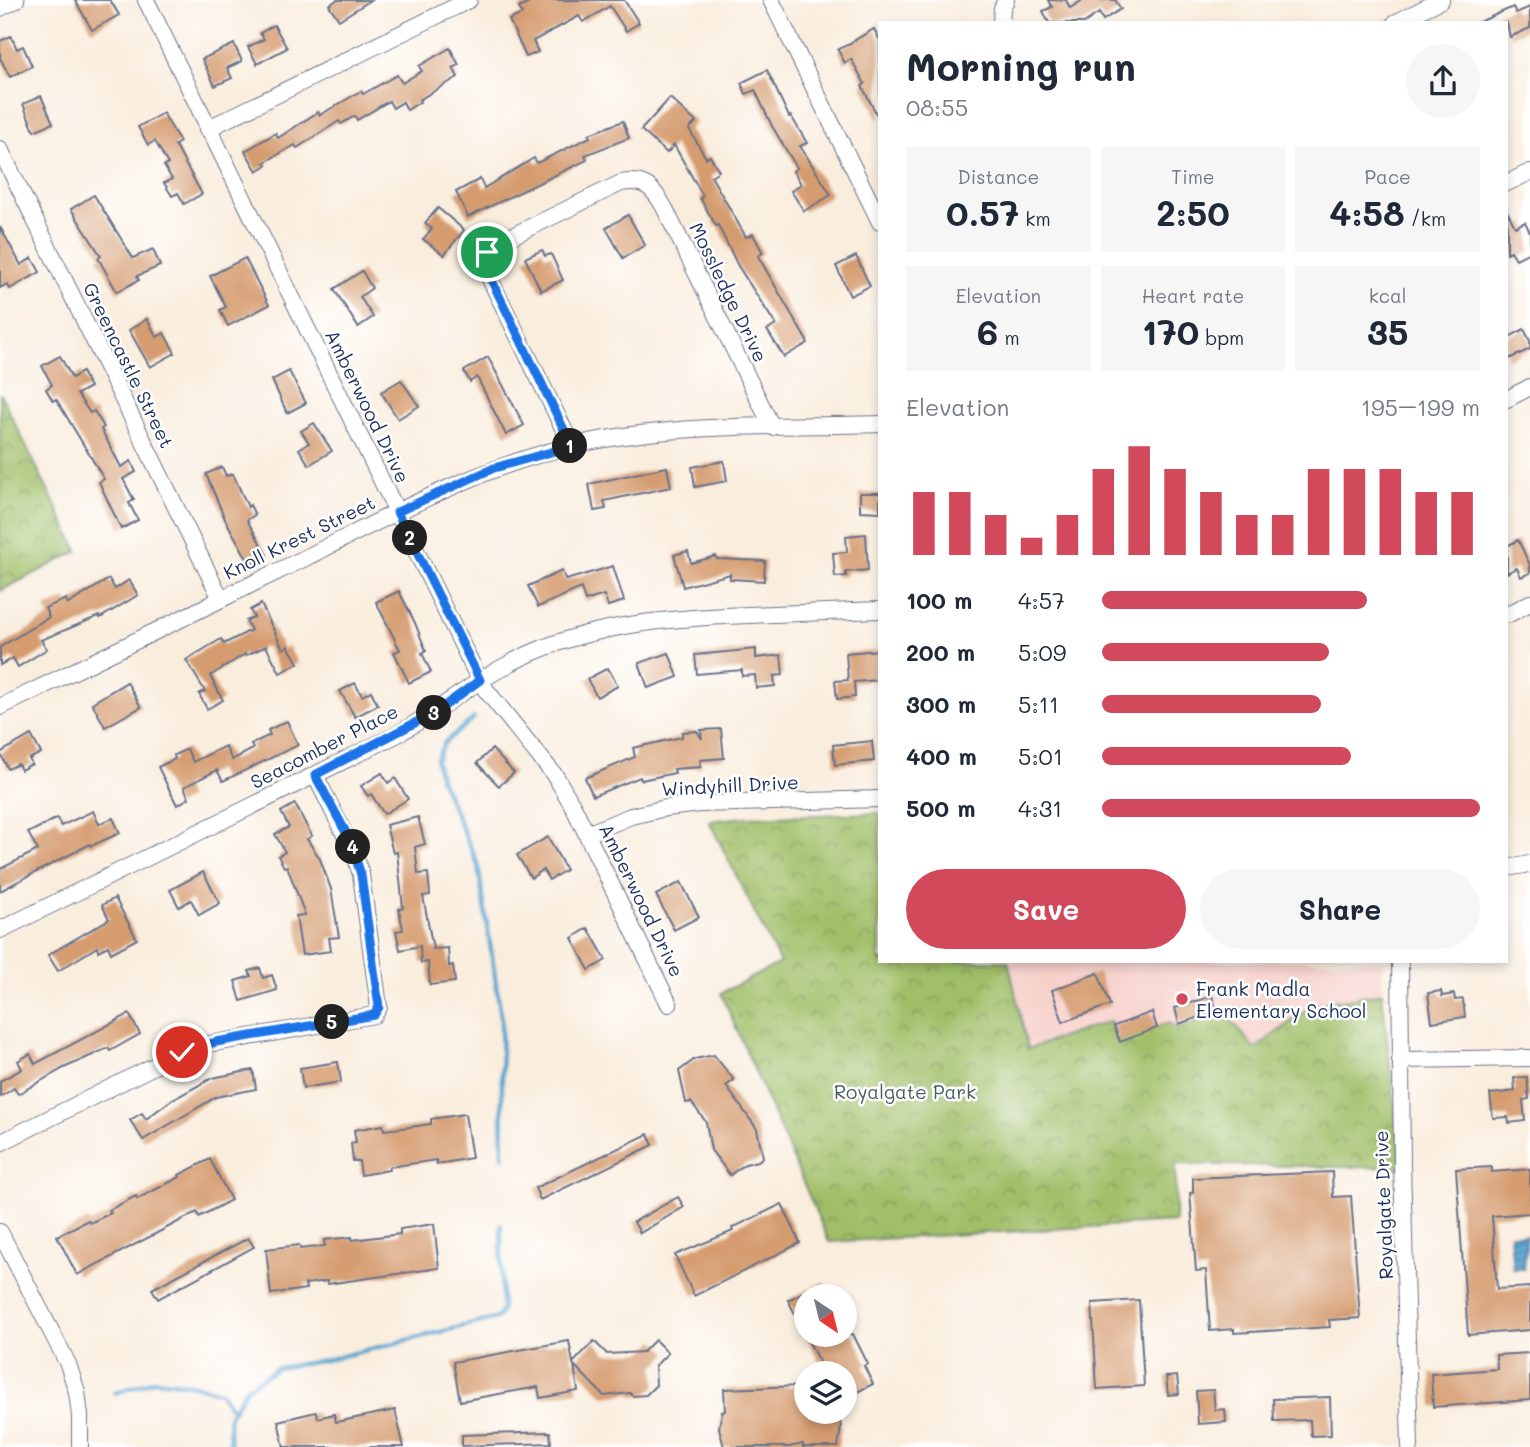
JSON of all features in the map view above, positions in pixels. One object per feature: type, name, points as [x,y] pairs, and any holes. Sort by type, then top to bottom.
[{"type":"street","points":[[0,8],[16,0]]},
{"type":"street","name":"Amberwood Drive","points":[[146,0],[207,129],[480,680],[556,777],[587,834],[669,1004]]},
{"type":"street","points":[[207,129],[469,0]]},
{"type":"street","points":[[771,0],[878,218]]},
{"type":"street","points":[[1399,21],[1441,0]]},
{"type":"street","name":"Greencastle Street","points":[[0,149],[221,599]]},
{"type":"street","points":[[1508,183],[1530,172]]},
{"type":"street","name":"Mossledge Drive","points":[[572,446],[488,273],[487,252],[506,239],[621,183],[641,182],[656,192],[772,427]]},
{"type":"street","points":[[1508,398],[1530,387]]},
{"type":"street","name":"Knoll Krest Street","points":[[0,707],[397,512],[494,468],[572,446],[659,433],[711,428],[878,424]]},
{"type":"street","points":[[1508,614],[1530,603]]},
{"type":"street","name":"Seacomber Place","points":[[0,930],[315,775],[427,717],[480,680],[531,653],[558,643],[595,632],[679,618],[878,610]]},
{"type":"street","points":[[0,1143],[198,1046],[374,1015],[379,1007],[361,875],[350,840],[315,775]]},
{"type":"street","name":"Windyhill Drive","points":[[587,834],[631,816],[666,808],[700,804],[878,799]]},
{"type":"street","points":[[1508,868],[1530,864]]},
{"type":"street","name":"Royalgate Drive","points":[[1400,963],[1410,1447]]},
{"type":"street","points":[[1400,1060],[1530,1058]]},
{"type":"street","points":[[0,1232],[68,1364],[77,1392],[80,1447]]},
{"type":"shaded area","name":"Frank Madla Elementary School","points":[[1008,963],[1382,963],[1382,993],[1313,1005],[1255,1049],[1225,1013],[1176,1028],[1168,1023],[1115,1040],[1109,1022],[1028,1049]]},
{"type":"green space","points":[[0,393],[78,551],[0,591]]},
{"type":"green space","name":"Royalgate Park","points":[[878,813],[878,963],[1008,963],[1028,1049],[1110,1021],[1116,1040],[1168,1023],[1177,1028],[1225,1013],[1255,1049],[1313,1005],[1382,993],[1402,1168],[1176,1164],[1175,1222],[829,1242],[721,993],[780,963],[709,821],[745,817]]},
{"type":"water","points":[[1510,1234],[1527,1235],[1524,1269],[1513,1269]]},
{"type":"building","points":[[75,0],[110,0],[119,15],[92,30]]},
{"type":"building","points":[[337,0],[371,0],[339,20],[329,5]]},
{"type":"building","points":[[528,0],[624,0],[639,23],[626,31],[610,6],[583,22],[579,16],[533,41],[538,52],[526,57],[509,20],[522,14],[519,8],[529,3]]},
{"type":"building","points":[[1048,0],[1066,0],[1070,8],[1083,0],[1115,0],[1121,9],[1103,20],[1099,13],[1087,21],[1048,21],[1043,11],[1052,7]]},
{"type":"building","points":[[1513,7],[1516,13],[1530,7],[1530,28],[1510,37],[1508,21],[1482,21]]},
{"type":"building","points":[[274,25],[287,48],[257,64],[248,47],[264,39],[260,33]]},
{"type":"building","points":[[874,29],[878,36],[878,117],[862,86],[865,84],[851,59],[845,63],[838,50]]},
{"type":"building","points":[[11,36],[17,49],[23,46],[32,66],[10,77],[0,58],[0,41]]},
{"type":"building","points":[[234,44],[242,61],[227,68],[232,78],[215,86],[202,59]]},
{"type":"building","points":[[450,48],[459,65],[453,68],[458,77],[407,110],[403,102],[393,108],[389,101],[357,120],[355,116],[341,124],[339,121],[297,148],[295,145],[265,162],[267,165],[257,171],[245,151],[276,133],[278,138],[318,112],[320,115],[361,91],[363,94],[397,75],[402,83],[422,71],[419,66]]},
{"type":"building","points":[[767,70],[789,117],[791,116],[807,143],[800,146],[831,195],[804,211],[791,191],[801,184],[793,171],[797,168],[755,90],[746,94],[741,83]]},
{"type":"building","points":[[41,96],[53,123],[34,131],[23,104]]},
{"type":"building","points":[[670,98],[696,122],[689,129],[706,158],[710,156],[719,171],[711,176],[746,237],[753,234],[763,253],[758,256],[808,343],[784,357],[767,330],[776,325],[738,266],[674,145],[667,153],[641,130]]},
{"type":"building","points":[[163,113],[180,142],[175,145],[202,194],[184,204],[178,193],[172,196],[164,183],[172,179],[164,166],[168,164],[155,141],[148,145],[138,127]]},
{"type":"building","points":[[623,121],[629,138],[585,155],[587,160],[468,217],[456,192],[480,179],[484,188],[534,158],[537,163],[590,137],[589,134]]},
{"type":"building","points":[[94,195],[133,258],[153,249],[160,266],[137,276],[139,280],[117,292],[98,258],[101,256],[71,209]]},
{"type":"building","points":[[438,208],[464,230],[444,255],[423,239],[432,229],[425,223]]},
{"type":"building","points":[[1508,213],[1515,227],[1525,222],[1530,232],[1530,252],[1516,259],[1511,251],[1508,252]]},
{"type":"building","points":[[628,215],[645,245],[623,258],[606,228]]},
{"type":"building","points":[[0,227],[21,265],[32,258],[40,272],[10,289],[7,284],[0,288]]},
{"type":"building","points":[[542,250],[545,256],[551,254],[563,280],[541,291],[525,258]]},
{"type":"building","points":[[856,256],[870,286],[850,296],[836,266]]},
{"type":"building","points":[[245,258],[269,305],[228,326],[220,310],[226,307],[210,276]]},
{"type":"building","points":[[362,271],[372,288],[360,297],[373,317],[358,327],[334,289]]},
{"type":"building","points":[[147,319],[157,337],[164,333],[175,353],[150,367],[129,330]]},
{"type":"building","points":[[1524,329],[1530,341],[1530,349],[1508,360],[1508,337]]},
{"type":"building","points":[[60,356],[72,378],[82,372],[90,387],[77,394],[90,413],[94,411],[104,427],[101,429],[121,467],[131,461],[136,472],[123,479],[134,500],[129,503],[138,520],[121,529],[99,482],[104,479],[56,399],[53,401],[46,389],[52,385],[42,366]]},
{"type":"building","points":[[488,357],[524,425],[506,435],[477,377],[470,382],[464,371]]},
{"type":"building","points":[[289,371],[306,403],[287,413],[272,380]]},
{"type":"building","points":[[401,380],[419,406],[398,419],[381,392]]},
{"type":"building","points":[[314,423],[332,451],[309,465],[299,449],[309,443],[301,431]]},
{"type":"building","points":[[724,461],[727,481],[695,487],[692,467]]},
{"type":"building","points":[[222,467],[226,476],[233,474],[248,507],[250,505],[255,515],[247,520],[267,555],[250,564],[225,519],[206,474]]},
{"type":"building","points":[[667,467],[671,487],[604,501],[606,509],[594,511],[589,484]]},
{"type":"building","points":[[860,493],[878,493],[878,512],[860,511]]},
{"type":"building","points":[[866,534],[868,570],[846,572],[846,576],[835,577],[833,553],[847,552],[846,536]]},
{"type":"building","points":[[1518,540],[1530,565],[1530,573],[1521,577],[1517,568],[1508,572],[1508,545]]},
{"type":"building","points":[[688,551],[691,563],[716,556],[717,559],[765,561],[764,581],[730,579],[730,574],[683,587],[674,555]]},
{"type":"building","points":[[613,566],[624,601],[608,606],[604,595],[585,601],[581,588],[538,607],[528,586],[562,571],[566,580]]},
{"type":"building","points":[[109,579],[115,589],[129,580],[138,595],[100,618],[99,616],[41,640],[47,649],[18,667],[13,658],[0,665],[0,647],[49,617],[45,608],[66,599],[68,604]]},
{"type":"building","points":[[399,591],[415,623],[426,651],[422,653],[431,672],[409,683],[394,652],[400,650],[376,602]]},
{"type":"building","points":[[261,604],[283,649],[288,646],[298,663],[280,673],[266,646],[245,654],[210,676],[223,700],[207,709],[199,694],[205,691],[186,660],[221,639],[224,644],[251,630],[246,621],[254,617],[250,610]]},
{"type":"building","points":[[756,649],[756,658],[781,655],[783,675],[774,676],[775,686],[756,688],[755,675],[742,676],[742,670],[697,674],[695,655]]},
{"type":"building","points":[[878,650],[878,680],[854,682],[855,697],[837,699],[835,681],[848,680],[846,653]]},
{"type":"building","points":[[669,653],[678,677],[648,688],[639,663]]},
{"type":"building","points":[[608,668],[618,686],[597,697],[587,679]]},
{"type":"building","points":[[127,682],[141,707],[105,727],[92,703]]},
{"type":"building","points":[[355,683],[362,696],[371,691],[378,705],[355,717],[340,691]]},
{"type":"building","points":[[287,721],[298,745],[223,781],[217,770],[184,787],[189,798],[177,805],[158,767],[175,759],[174,755],[187,749],[193,762],[225,746],[232,760],[253,749],[251,744],[270,735],[268,730]]},
{"type":"building","points":[[721,729],[724,758],[700,760],[701,767],[674,769],[675,773],[641,780],[640,777],[593,796],[585,778],[635,757],[633,748],[682,737],[682,732],[697,731],[702,739],[701,730]]},
{"type":"building","points":[[31,735],[41,753],[29,759],[32,764],[21,770],[18,764],[8,769],[0,753]]},
{"type":"building","points":[[872,741],[874,761],[835,765],[833,745]]},
{"type":"building","points":[[492,749],[514,773],[499,786],[477,763]]},
{"type":"building","points":[[382,773],[388,783],[395,778],[408,799],[384,814],[371,794],[368,796],[361,786]]},
{"type":"building","points":[[295,804],[312,836],[307,839],[320,859],[331,889],[339,937],[329,938],[331,951],[302,955],[296,916],[305,915],[287,866],[284,867],[278,856],[285,852],[275,834],[289,827],[281,812]]},
{"type":"building","points":[[93,811],[99,824],[113,818],[120,833],[91,846],[90,844],[0,891],[0,869],[38,850],[28,833],[57,818],[61,826]]},
{"type":"building","points":[[418,817],[425,844],[415,847],[418,874],[428,873],[430,895],[423,896],[433,949],[448,948],[449,966],[453,965],[455,982],[430,985],[428,962],[421,963],[420,946],[400,950],[396,931],[403,930],[399,909],[403,908],[397,852],[393,853],[386,825]]},
{"type":"building","points":[[548,837],[566,870],[549,880],[543,870],[531,878],[517,855]]},
{"type":"building","points":[[203,872],[220,903],[199,915],[191,900],[179,907],[170,890]]},
{"type":"building","points":[[681,882],[699,917],[674,930],[656,895]]},
{"type":"building","points":[[115,898],[137,939],[111,953],[108,946],[98,951],[97,947],[58,971],[48,955],[109,919],[102,905]]},
{"type":"building","points":[[588,928],[606,960],[589,970],[572,938]]},
{"type":"building","points":[[260,968],[263,978],[272,975],[277,990],[241,1001],[235,981],[251,976],[249,971]]},
{"type":"building","points":[[1098,973],[1110,1005],[1063,1022],[1052,990]]},
{"type":"building","points":[[1441,991],[1442,996],[1454,994],[1455,1000],[1463,999],[1465,1017],[1432,1022],[1428,993]]},
{"type":"building","points":[[1212,996],[1217,1011],[1179,1024],[1175,1008]]},
{"type":"building","points":[[1152,1012],[1157,1028],[1120,1042],[1114,1026]]},
{"type":"building","points":[[129,1014],[140,1034],[110,1051],[108,1048],[64,1068],[18,1094],[14,1088],[0,1097],[0,1081],[22,1069],[18,1061],[30,1054],[35,1064]]},
{"type":"building","points":[[714,1055],[734,1080],[726,1086],[757,1129],[763,1157],[745,1164],[730,1175],[711,1150],[706,1122],[691,1102],[686,1103],[679,1071],[695,1059]]},
{"type":"building","points":[[338,1062],[341,1082],[303,1088],[300,1068]]},
{"type":"building","points":[[253,1070],[256,1089],[216,1097],[143,1140],[130,1120],[142,1113],[146,1119],[170,1101],[212,1078]]},
{"type":"building","points":[[1527,1077],[1529,1099],[1523,1100],[1525,1121],[1509,1123],[1508,1117],[1493,1118],[1490,1094],[1515,1091],[1514,1078]]},
{"type":"building","points":[[465,1114],[472,1158],[437,1164],[436,1160],[389,1167],[389,1170],[361,1175],[359,1161],[353,1161],[351,1143],[356,1142],[354,1130],[383,1125],[384,1130],[431,1124],[431,1119]]},
{"type":"building","points":[[648,1134],[653,1145],[540,1200],[535,1188]]},
{"type":"building","points":[[210,1159],[231,1200],[199,1217],[197,1212],[77,1275],[57,1236],[88,1220],[90,1223],[111,1213],[109,1210],[136,1196],[137,1199]]},
{"type":"building","points":[[1492,1167],[1492,1172],[1530,1169],[1530,1213],[1492,1216],[1497,1289],[1530,1287],[1530,1330],[1468,1335],[1456,1169]]},
{"type":"building","points":[[1332,1172],[1333,1197],[1351,1196],[1360,1318],[1329,1320],[1330,1327],[1234,1333],[1234,1329],[1210,1331],[1206,1270],[1196,1271],[1190,1193],[1193,1193],[1193,1178]]},
{"type":"building","points":[[678,1197],[684,1207],[640,1233],[634,1222]]},
{"type":"building","points":[[782,1204],[800,1243],[694,1296],[675,1255],[733,1231],[732,1228]]},
{"type":"building","points":[[434,1224],[439,1268],[327,1284],[327,1281],[305,1284],[306,1289],[271,1294],[266,1249],[299,1245],[300,1249],[325,1246],[324,1240],[352,1237],[352,1240],[400,1234],[400,1229]]},
{"type":"building","points":[[248,1238],[254,1247],[158,1299],[152,1289]]},
{"type":"building","points":[[794,1297],[794,1312],[788,1300]]},
{"type":"building","points":[[1139,1300],[1144,1386],[1097,1389],[1092,1303]]},
{"type":"building","points":[[655,1340],[668,1353],[655,1366],[656,1385],[646,1395],[633,1396],[630,1393],[604,1396],[574,1365],[578,1391],[540,1398],[538,1387],[460,1401],[453,1362],[569,1341],[573,1363],[594,1341],[607,1354],[643,1352]]},
{"type":"building","points":[[858,1344],[868,1364],[864,1366],[873,1384],[857,1392],[857,1361],[818,1361],[812,1348],[858,1348]]},
{"type":"building","points":[[1530,1353],[1530,1400],[1433,1407],[1431,1374],[1497,1369],[1496,1355]]},
{"type":"building","points":[[1177,1376],[1179,1394],[1168,1395],[1166,1377]]},
{"type":"building","points":[[794,1386],[794,1424],[840,1424],[838,1447],[803,1447],[803,1444],[789,1447],[724,1447],[719,1428],[722,1412],[725,1411],[724,1389]]},
{"type":"building","points":[[1213,1390],[1215,1410],[1225,1409],[1226,1422],[1198,1424],[1196,1391]]},
{"type":"building","points":[[1330,1397],[1331,1435],[1311,1436],[1310,1420],[1274,1421],[1273,1399]]},
{"type":"building","points":[[395,1410],[404,1447],[284,1447],[278,1421],[316,1412],[318,1418],[334,1414],[336,1422]]},
{"type":"building","points":[[550,1432],[551,1443],[462,1446],[462,1435]]},
{"type":"waterway","points":[[474,718],[445,742],[436,760],[440,778],[478,865],[501,1016],[503,1157]]},
{"type":"waterway","points":[[230,1447],[229,1416],[247,1387],[278,1368],[326,1360],[497,1318],[502,1310],[501,1225]]},
{"type":"waterway","points":[[115,1393],[155,1380],[190,1384],[220,1392],[233,1410]]},
{"type":"place","name":"Frank Madla Elementary School","points":[[1182,999]]},
{"type":"route","points":[[182,1052],[216,1042],[374,1015],[379,1007],[361,875],[350,840],[315,775],[398,734],[436,712],[480,680],[397,512],[494,468],[572,446],[488,273],[487,252]]}]
